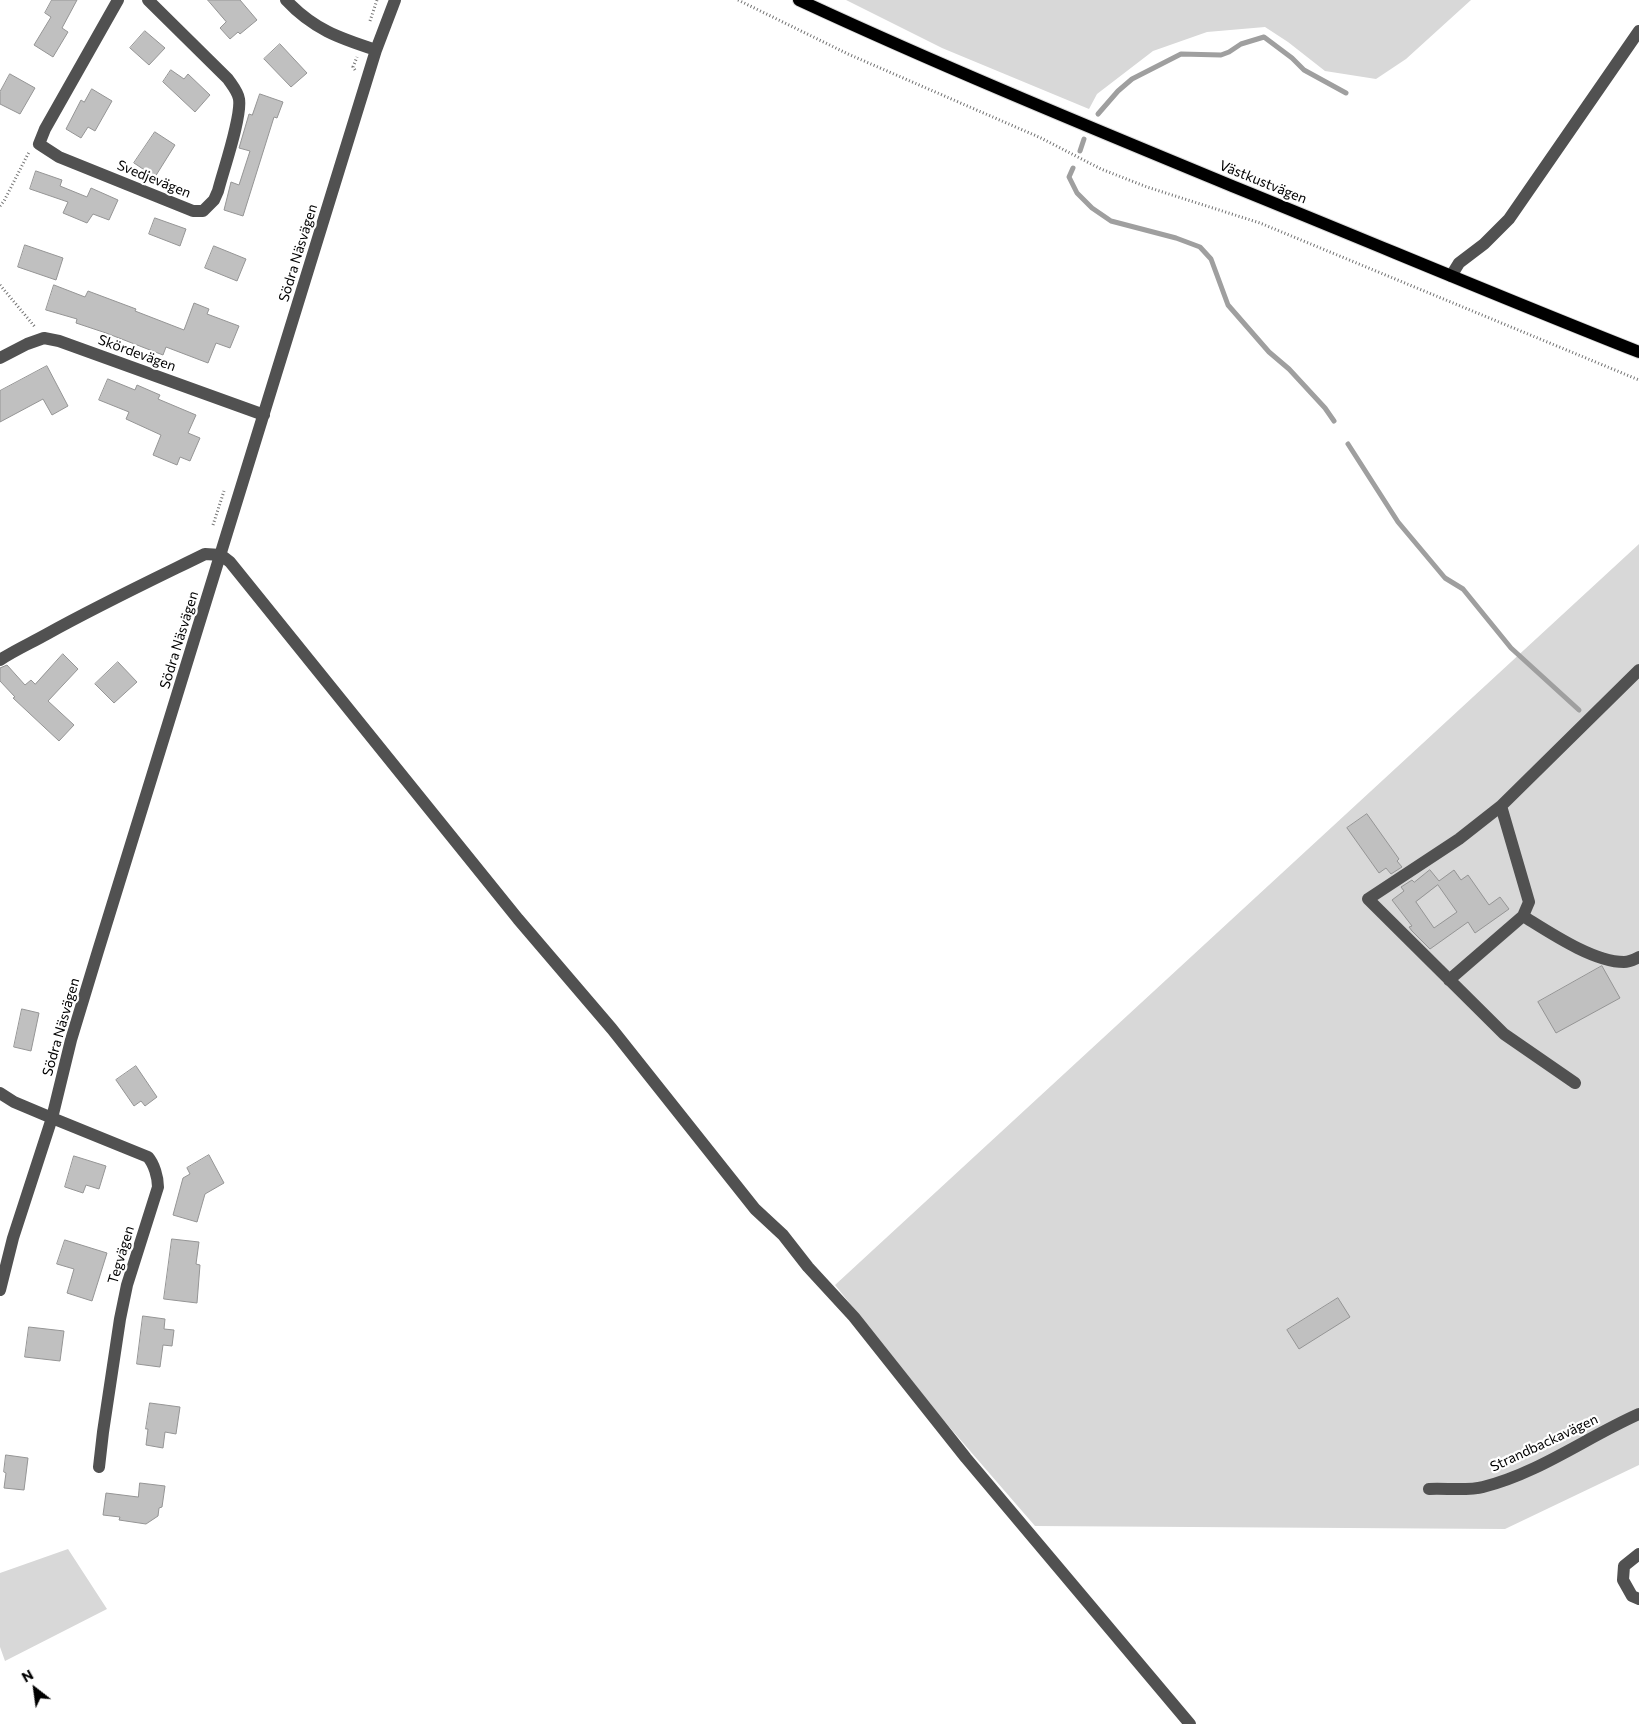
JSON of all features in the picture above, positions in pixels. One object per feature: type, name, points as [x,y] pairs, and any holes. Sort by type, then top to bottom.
[{"type":"main road","name":"Västkustvägen","points":[[799,0],[878,37],[1079,123],[1639,352]]},
{"type":"main road","name":"Västkustvägen","points":[[809,0],[878,37]]},
{"type":"street","points":[[39,144],[44,130],[118,0]]},
{"type":"street","name":"Svedjevägen","points":[[39,144],[59,157],[193,211],[203,211],[214,200],[238,118],[239,98],[228,79],[148,0]]},
{"type":"street","points":[[286,0],[314,26],[338,37],[376,50]]},
{"type":"street","name":"Södra Näsvägen","points":[[0,1290],[13,1238],[52,1118],[74,1031],[376,50],[395,0]]},
{"type":"street","points":[[1451,276],[1459,263],[1484,244],[1509,219],[1639,31]]},
{"type":"street","points":[[0,358],[44,338]]},
{"type":"street","name":"Skördevägen","points":[[44,338],[59,341],[264,415]]},
{"type":"street","points":[[0,660],[93,608],[205,554],[221,555],[230,562],[518,919],[612,1029],[755,1210],[784,1235],[808,1267],[854,1317],[971,1465],[1190,1724]]},
{"type":"street","points":[[1575,1083],[1504,1034],[1368,899],[1459,839],[1501,806],[1639,670]]},
{"type":"street","points":[[1449,980],[1523,916],[1529,902],[1501,806]]},
{"type":"street","points":[[1523,916],[1562,941],[1600,957],[1625,962],[1639,957]]},
{"type":"street","name":"Tegvägen","points":[[0,1093],[14,1102],[148,1157],[151,1160],[158,1181],[127,1285],[120,1319],[102,1432],[99,1468]]},
{"type":"street","name":"Strandbackavägen","points":[[1429,1489],[1481,1488],[1506,1480],[1551,1460],[1639,1414]]},
{"type":"street","points":[[1639,1554],[1624,1566],[1623,1580],[1632,1596],[1639,1599]]},
{"type":"path","points":[[738,0],[848,54],[1041,138],[1101,170],[1147,187],[1260,223],[1639,380]]},
{"type":"path","points":[[0,206],[29,152],[39,144]]},
{"type":"path","points":[[0,285],[44,338]]},
{"type":"shaded area","points":[[846,0],[1471,0],[1406,59],[1376,79],[1325,71],[1288,42],[1265,27],[1207,32],[1153,51],[1097,94],[1089,109],[942,48]]},
{"type":"shaded area","points":[[1639,544],[1639,1465],[1505,1529],[1035,1526],[945,1422],[835,1285]]},
{"type":"shaded area","points":[[68,1549],[107,1609],[5,1661],[0,1647],[0,1573]]},
{"type":"building","points":[[52,0],[77,0],[62,28],[68,32],[53,57],[34,45],[51,17],[45,13]]},
{"type":"building","points":[[208,0],[240,0],[257,20],[240,34],[238,32],[230,39],[220,28],[226,22]]},
{"type":"building","points":[[145,31],[165,48],[149,65],[130,48]]},
{"type":"building","points":[[280,44],[307,73],[291,87],[264,59]]},
{"type":"building","points":[[171,70],[184,79],[188,74],[210,95],[195,112],[163,82]]},
{"type":"building","points":[[10,74],[35,88],[20,114],[0,104],[0,92]]},
{"type":"building","points":[[92,89],[112,101],[95,131],[88,127],[81,138],[66,129],[81,100],[84,102]]},
{"type":"building","points":[[260,94],[283,102],[277,118],[274,117],[243,216],[224,210],[231,182],[239,185],[250,151],[239,148],[249,114],[252,115]]},
{"type":"building","points":[[155,132],[175,145],[155,177],[134,163]]},
{"type":"building","points":[[36,171],[62,180],[60,186],[87,197],[91,188],[118,200],[109,220],[93,214],[87,223],[63,213],[68,202],[30,189]]},
{"type":"building","points":[[155,218],[186,229],[180,246],[149,234]]},
{"type":"building","points":[[25,245],[63,258],[56,280],[18,267]]},
{"type":"building","points":[[214,246],[246,259],[237,281],[205,268]]},
{"type":"building","points":[[54,285],[85,297],[88,291],[184,330],[194,303],[209,309],[207,314],[239,326],[230,348],[216,343],[208,363],[166,347],[163,355],[76,323],[77,319],[46,310]]},
{"type":"building","points":[[47,366],[68,406],[52,415],[43,399],[0,422],[0,391]]},
{"type":"building","points":[[108,379],[135,390],[137,385],[160,395],[158,399],[196,415],[188,433],[200,438],[190,461],[180,457],[177,465],[153,455],[161,435],[126,419],[129,412],[99,400]]},
{"type":"building","points":[[63,654],[78,669],[48,701],[74,725],[59,741],[13,698],[15,697],[0,681],[0,668],[7,665],[25,685],[31,680],[35,684]]},
{"type":"building","points":[[118,662],[137,682],[114,703],[95,684]]},
{"type":"building","points":[[1367,814],[1399,859],[1397,861],[1402,867],[1391,874],[1386,868],[1379,873],[1347,828]]},
{"type":"building","points":[[1430,870],[1439,881],[1454,870],[1461,880],[1468,875],[1489,905],[1500,897],[1509,909],[1475,933],[1468,922],[1430,949],[1412,931],[1409,927],[1412,926],[1392,900],[1404,891],[1401,887],[1412,880],[1414,882]],"holes":[[[1438,885],[1457,912],[1434,928],[1416,902]]]},
{"type":"building","points":[[1602,966],[1620,998],[1556,1033],[1538,1002]]},
{"type":"building","points":[[22,1009],[39,1013],[31,1051],[14,1047]]},
{"type":"building","points":[[136,1066],[157,1097],[145,1106],[141,1101],[134,1106],[116,1080]]},
{"type":"building","points":[[209,1155],[224,1183],[205,1194],[197,1222],[173,1215],[183,1178],[190,1174],[187,1168]]},
{"type":"building","points":[[74,1156],[106,1166],[99,1189],[86,1185],[83,1193],[65,1187]]},
{"type":"building","points":[[172,1239],[199,1242],[196,1264],[200,1265],[197,1303],[164,1299]]},
{"type":"building","points":[[65,1240],[107,1253],[92,1301],[67,1293],[74,1269],[57,1264]]},
{"type":"building","points":[[1338,1298],[1350,1317],[1299,1349],[1287,1330]]},
{"type":"building","points":[[143,1316],[165,1319],[164,1329],[174,1330],[172,1346],[163,1345],[160,1367],[137,1364]]},
{"type":"building","points":[[29,1327],[64,1331],[60,1361],[25,1357]]},
{"type":"building","points":[[150,1403],[180,1407],[176,1434],[165,1432],[163,1448],[146,1445],[148,1429],[146,1429]]},
{"type":"building","points":[[6,1455],[28,1458],[24,1490],[4,1488]]},
{"type":"building","points":[[140,1483],[165,1486],[162,1507],[159,1508],[158,1516],[146,1524],[119,1520],[120,1517],[103,1515],[106,1493],[138,1497]]},
{"type":"waterway","points":[[1098,114],[1118,91],[1132,79],[1181,54],[1221,55],[1241,44],[1264,37],[1292,58],[1304,70],[1346,93]]},
{"type":"waterway","points":[[1080,151],[1084,139]]},
{"type":"waterway","points":[[1073,168],[1069,177],[1077,193],[1092,208],[1111,221],[1176,238],[1200,247],[1211,259],[1228,305],[1269,352],[1289,369],[1325,408],[1334,421]]},
{"type":"waterway","points":[[1348,444],[1398,522],[1445,578],[1463,589],[1511,648],[1579,710]]}]
